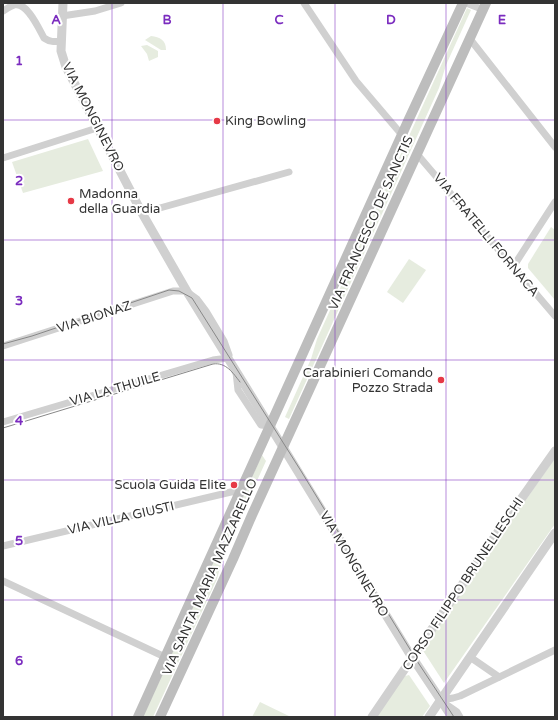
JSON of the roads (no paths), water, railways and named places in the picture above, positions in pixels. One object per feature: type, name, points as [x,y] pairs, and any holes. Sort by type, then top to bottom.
[{"type":"main road","name":"VIA FRANCESCO DE SANCTIS","points":[[270,426],[402,135],[464,3]]},
{"type":"main road","name":"VIA FRANCESCO DE SANCTIS","points":[[283,447],[485,6]]},
{"type":"main road","name":"VIA SANTA MARIA MAZZARELLO","points":[[138,717],[270,426]]},
{"type":"main road","name":"VIA SANTA MARIA MAZZARELLO","points":[[160,717],[283,447]]},
{"type":"street","name":"VIA MONGINEVRO","points":[[62,3],[61,41],[66,67],[142,213],[186,291],[412,658],[452,717]]},
{"type":"street","points":[[62,16],[96,10],[121,3]]},
{"type":"street","name":"VIA FRANCESCO DE SANCTIS","points":[[304,3],[356,81],[402,135]]},
{"type":"street","name":"VIA FRANCESCO DE SANCTIS","points":[[464,3],[485,6]]},
{"type":"street","points":[[3,11],[15,4],[22,5],[28,11],[44,38],[51,42],[61,41]]},
{"type":"street","points":[[470,39],[555,146]]},
{"type":"street","points":[[3,158],[97,128]]},
{"type":"street","name":"VIA FRATELLI FORNACA","points":[[417,154],[555,316]]},
{"type":"street","points":[[142,213],[289,172]]},
{"type":"street","points":[[513,267],[555,202]]},
{"type":"street","name":"VIA MONGINEVRO","points":[[186,291],[197,299],[209,317],[224,341],[236,370]]},
{"type":"street","name":"VIA BIONAZ","points":[[3,346],[174,292],[186,291]]},
{"type":"street","name":"VIA LA THUILE","points":[[3,422],[213,360],[228,358]]},
{"type":"street","name":"CORSO FILIPPO BRUNELLESCHI","points":[[372,717],[555,451]]},
{"type":"street","name":"VIA VILLA GIUSTI","points":[[3,546],[231,492],[240,492]]},
{"type":"street","points":[[429,717],[555,533]]},
{"type":"street","name":"VIA SANTA MARIA MAZZARELLO","points":[[3,582],[165,657]]},
{"type":"street","points":[[441,700],[460,696],[555,650]]},
{"type":"street","points":[[470,657],[498,677]]},
{"type":"street","name":"VIA MONGINEVRO","points":[[441,700],[457,712],[460,717]]},
{"type":"tram line","points":[[3,344],[32,336],[169,290],[179,291],[192,298],[301,471],[419,664],[454,717]]},
{"type":"tram line","points":[[3,428],[213,364],[225,366],[240,382]]},
{"type":"place","name":"King Bowling","points":[[217,121]]},
{"type":"place","name":"Madonna della Guardia","points":[[71,201]]},
{"type":"place","name":"Carabinieri Comando Pozzo Strada","points":[[441,380]]},
{"type":"place","name":"Scuola Guida Elite","points":[[234,485]]}]
